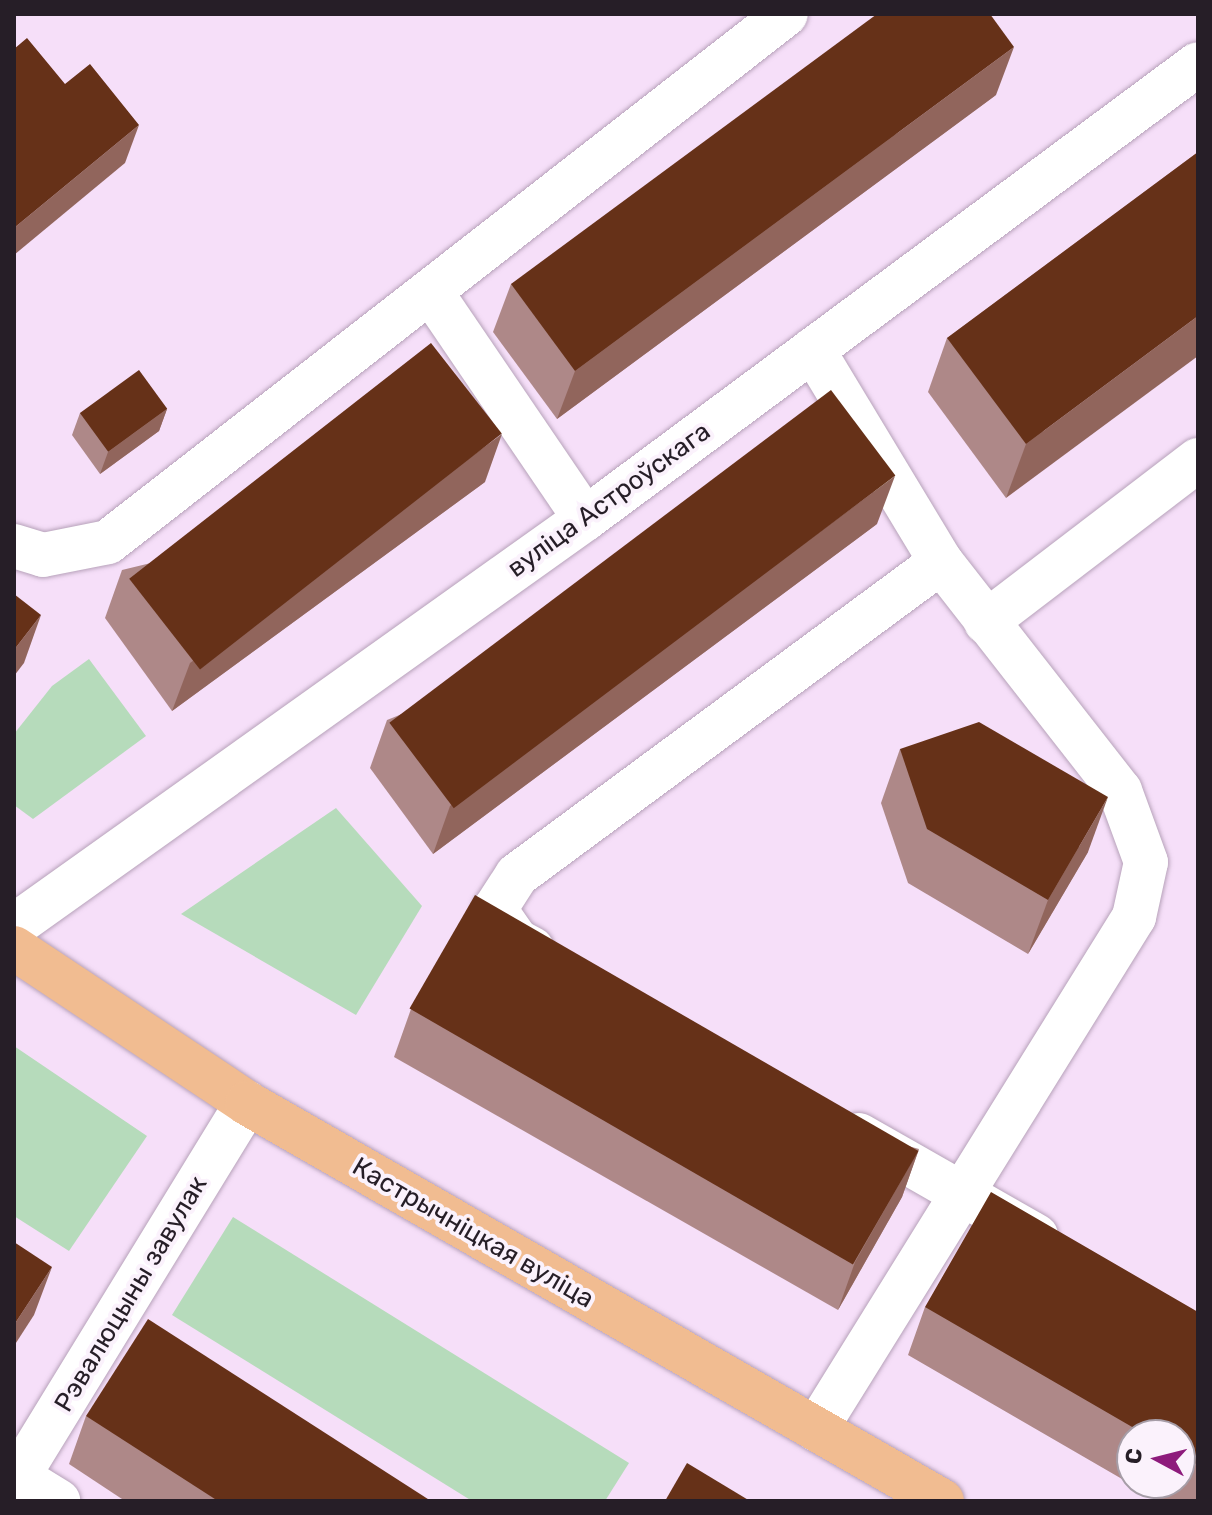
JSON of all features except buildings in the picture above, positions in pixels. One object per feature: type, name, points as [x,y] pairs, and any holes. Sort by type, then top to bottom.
[{"type":"main road","name":"Кастрычніцкая вуліца","points":[[14,948],[247,1103],[942,1501]]},
{"type":"street","points":[[14,546],[43,555],[108,542],[786,14]]},
{"type":"street","name":"вуліца Астроўскага","points":[[14,926],[585,519],[1198,64]]},
{"type":"street","points":[[431,292],[585,519]]},
{"type":"street","points":[[813,350],[941,562],[1120,791],[1146,862],[1134,917],[816,1429]]},
{"type":"street","points":[[986,622],[1198,460]]},
{"type":"street","points":[[573,973],[517,941],[495,909],[517,875],[941,562]]},
{"type":"street","name":"Рэвалюцыны завулак","points":[[16,1478],[247,1103]]},
{"type":"street","points":[[823,1115],[1073,1257]]},
{"type":"street","points":[[16,1478],[58,1501]]},
{"type":"green space","points":[[89,659],[146,736],[33,819],[14,805],[14,734],[52,686]]},
{"type":"green space","points":[[336,808],[422,906],[356,1015],[181,914]]},
{"type":"green space","points":[[14,1046],[147,1136],[69,1251],[14,1216]]},
{"type":"green space","points":[[233,1217],[629,1463],[605,1501],[472,1501],[172,1315]]}]
